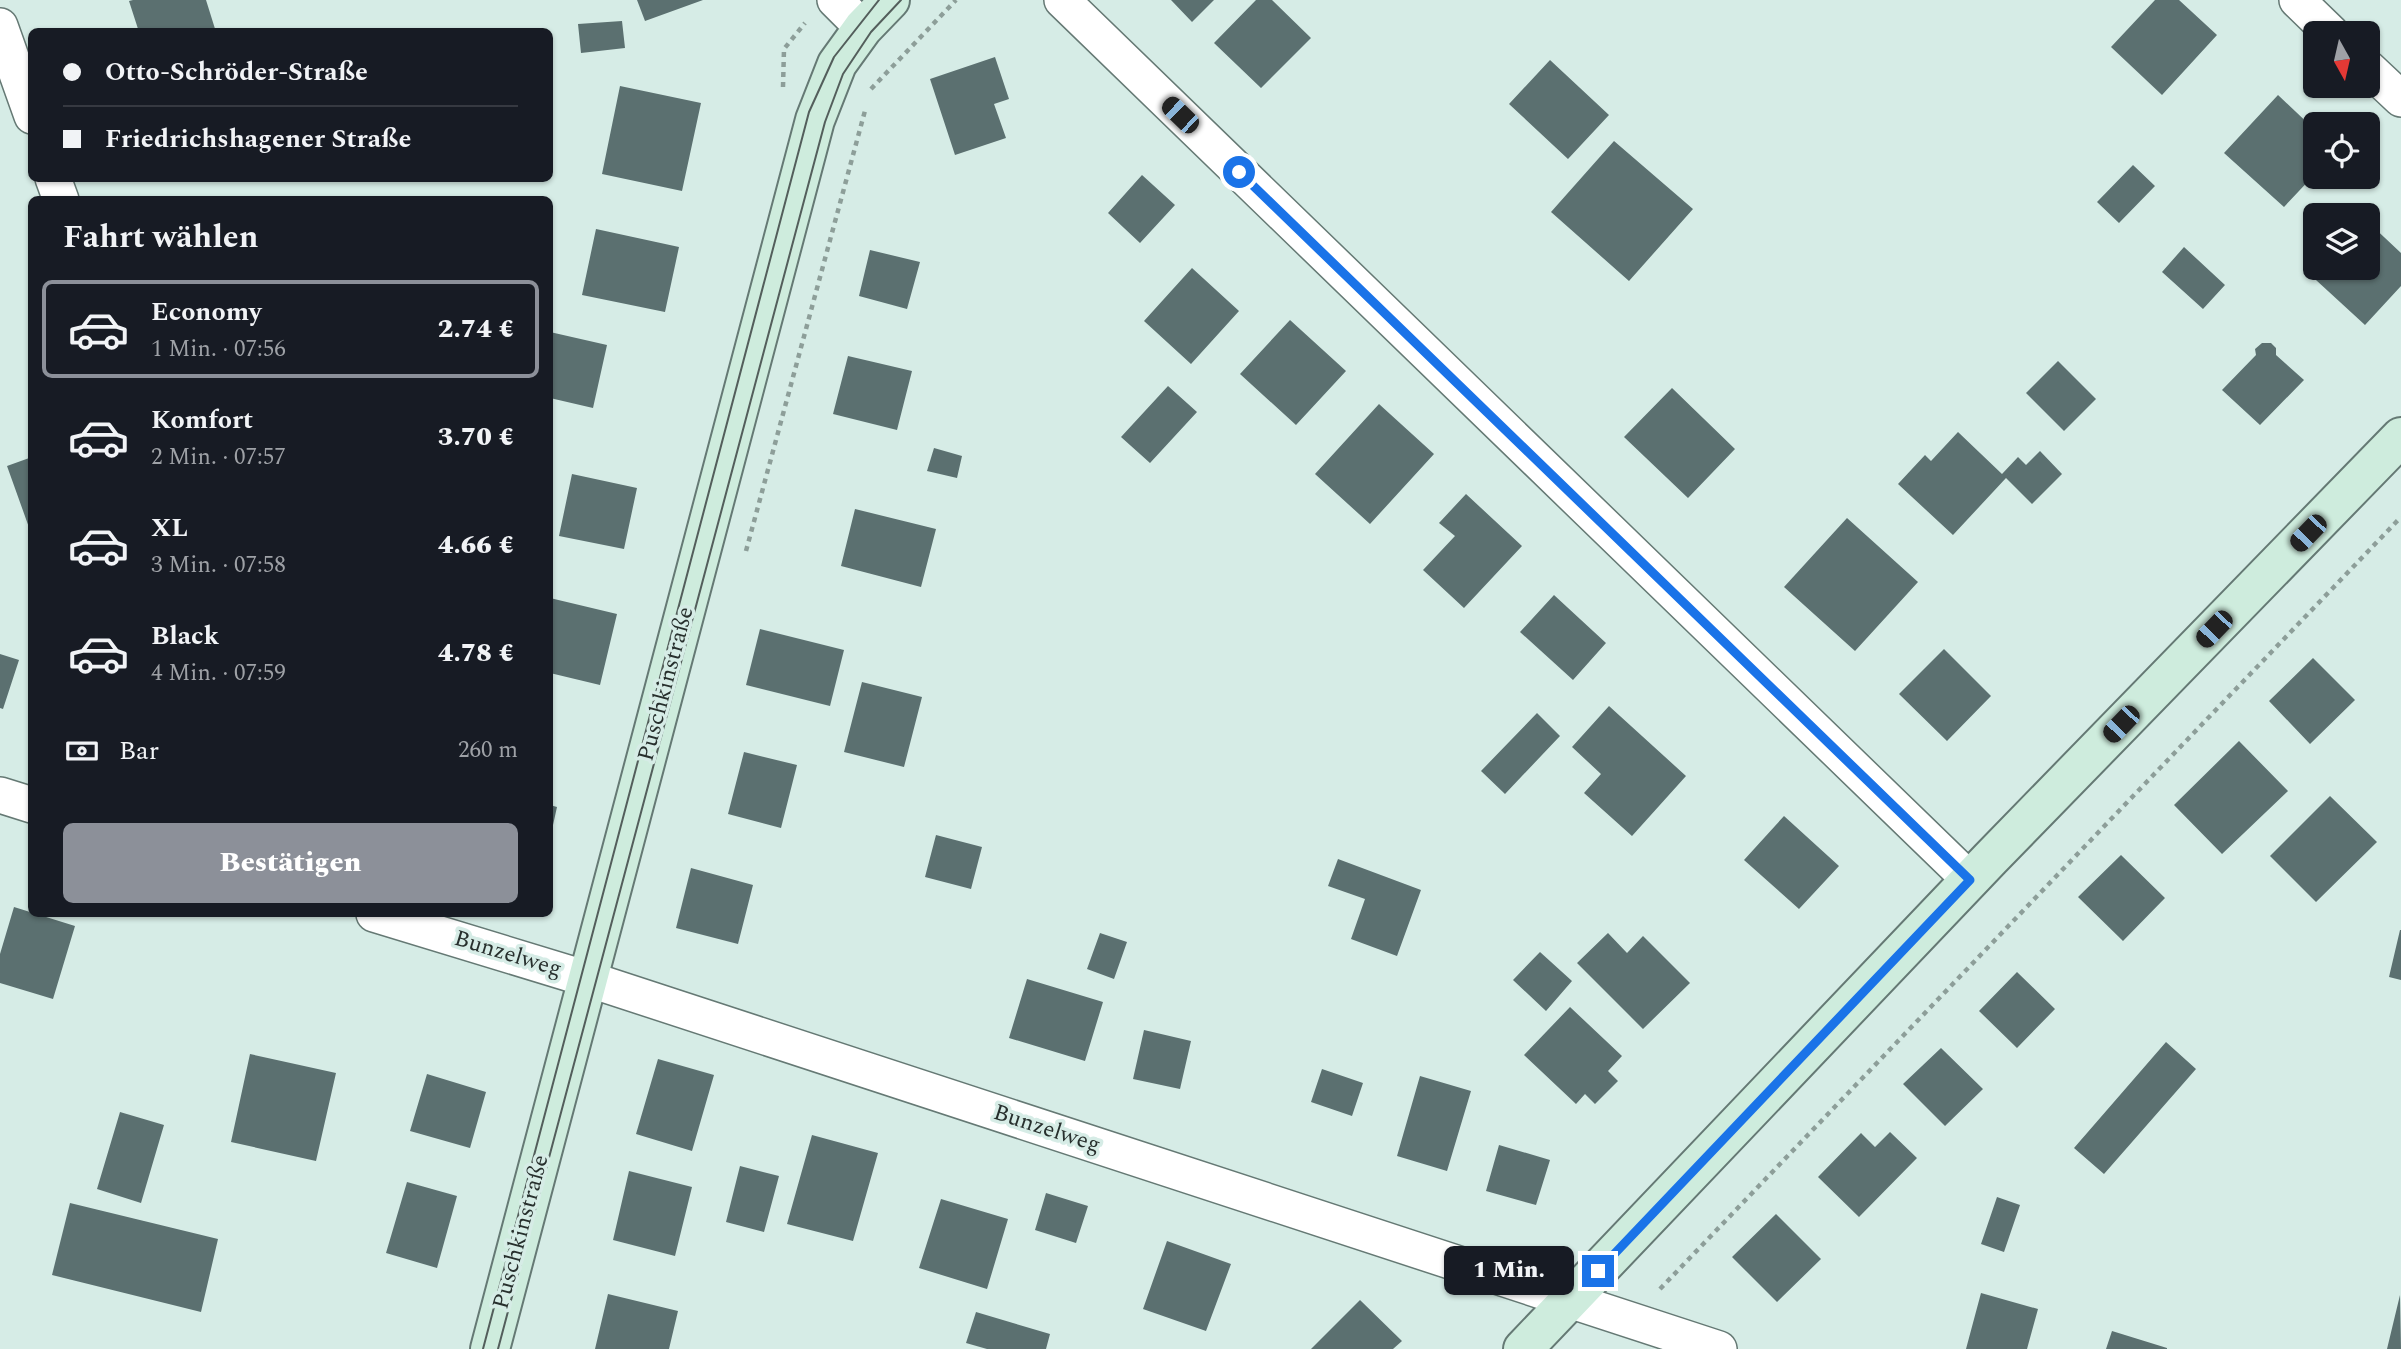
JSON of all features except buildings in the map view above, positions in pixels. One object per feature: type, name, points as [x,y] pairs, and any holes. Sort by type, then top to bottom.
[{"type":"street","points":[[835,0],[863,28]]},
{"type":"street","name":"Puschkinstraße","points":[[490,1349],[816,120],[837,64],[863,28],[890,0]]},
{"type":"street","points":[[1062,0],[1970,880]]},
{"type":"street","points":[[2297,0],[2319,21]]},
{"type":"street","points":[[0,26],[28,105]]},
{"type":"street","points":[[2380,79],[2401,99]]},
{"type":"street","points":[[1523,1349],[1970,880],[2401,437]]},
{"type":"street","points":[[0,795],[28,804]]},
{"type":"street","name":"Bunzelweg","points":[[384,917],[587,979],[1719,1349]]},
{"type":"path","points":[[870,90],[953,1]]},
{"type":"path","points":[[743,562],[867,103]]},
{"type":"path","points":[[1630,1321],[2401,517]]},
{"type":"tram line","points":[[483,1349],[809,112],[834,57],[879,0]]},
{"type":"tram line","points":[[498,1349],[825,122],[843,74],[871,32],[901,0]]},
{"type":"route","points":[[1239,172],[1970,880],[1598,1271]]}]
